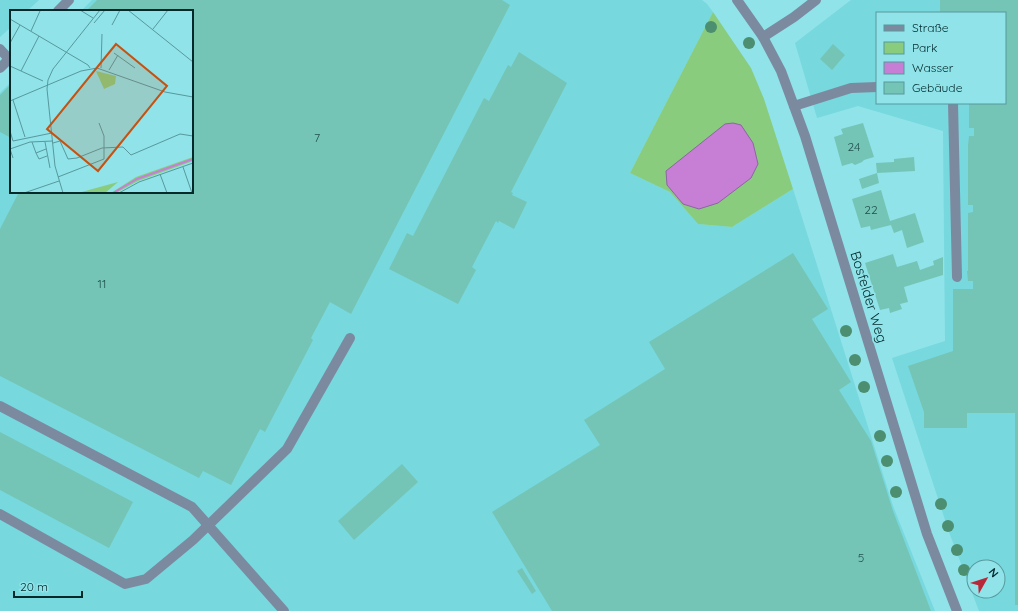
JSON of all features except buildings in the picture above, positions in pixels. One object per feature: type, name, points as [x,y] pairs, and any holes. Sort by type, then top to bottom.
[{"type":"street","points":[[59,10],[69,0]]},
{"type":"street","name":"Bosfelder Weg","points":[[737,0],[763,37],[781,71],[805,136],[927,534],[957,611]]},
{"type":"street","points":[[763,37],[794,17],[816,0]]},
{"type":"street","points":[[0,49],[10,58],[0,68]]},
{"type":"street","points":[[794,106],[851,88],[876,87]]},
{"type":"street","points":[[954,104],[957,277]]},
{"type":"street","points":[[0,514],[125,584],[146,579],[193,540],[287,449],[350,338]]},
{"type":"street","points":[[0,406],[192,507],[284,611]]},
{"type":"shaded area","points":[[0,0],[39,0],[28,10],[10,10],[10,28],[0,37]]},
{"type":"shaded area","points":[[92,0],[702,0],[713,12],[630,173],[670,192],[698,224],[732,227],[793,189],[893,506],[935,611],[0,611],[0,93],[10,83],[10,193],[193,193],[193,10],[82,10]]},
{"type":"shaded area","points":[[851,0],[1018,0],[1018,611],[979,611],[974,599],[1006,599],[1006,559],[966,559],[966,577],[949,532],[892,358],[945,341],[943,131],[858,106],[817,118],[795,43]]},
{"type":"green space","points":[[713,12],[751,68],[764,99],[793,189],[732,227],[698,224],[670,192],[630,173]]},
{"type":"water","points":[[733,123],[741,125],[753,143],[758,164],[751,178],[718,203],[699,209],[683,204],[667,185],[666,171],[725,124]]}]
